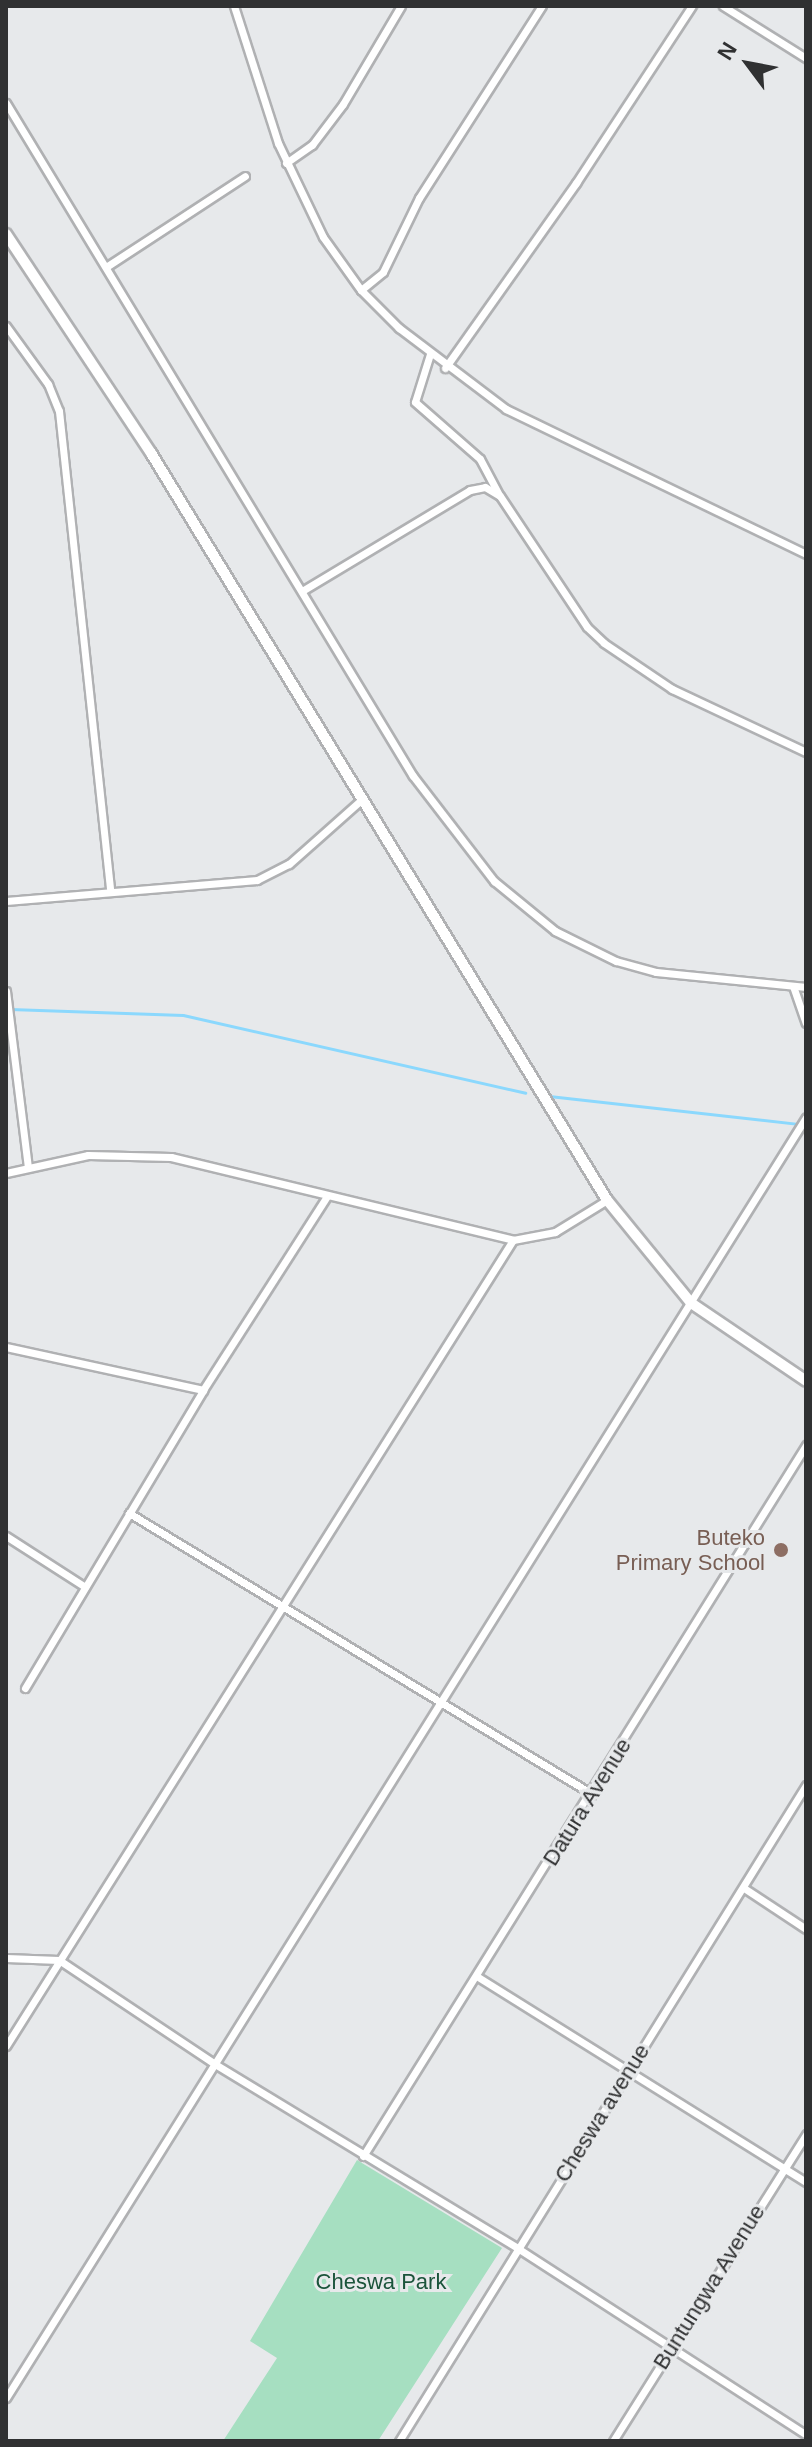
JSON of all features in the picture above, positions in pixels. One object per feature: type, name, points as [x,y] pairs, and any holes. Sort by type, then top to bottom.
[{"type":"main road","points":[[6,234],[143,440],[360,801],[607,1200],[691,1303],[806,1381]]},
{"type":"street","points":[[234,6],[286,163],[323,237],[361,290],[445,368],[548,432],[806,554]]},
{"type":"street","points":[[286,163],[297,161],[343,104],[401,6]]},
{"type":"street","points":[[361,290],[383,272],[419,198],[542,6]]},
{"type":"street","points":[[445,368],[576,183],[692,6]]},
{"type":"street","points":[[723,6],[806,58]]},
{"type":"street","points":[[6,103],[413,776],[485,871],[517,903],[567,938],[624,963],[656,972],[806,987]]},
{"type":"street","points":[[106,267],[245,176]]},
{"type":"street","points":[[6,326],[48,384],[59,411],[110,891]]},
{"type":"street","points":[[430,354],[415,402],[480,459],[500,496],[587,627],[604,643],[672,689],[806,752]]},
{"type":"street","points":[[302,591],[470,490],[485,487],[500,496]]},
{"type":"street","points":[[6,901],[233,883],[272,875],[360,801]]},
{"type":"street","points":[[793,986],[806,1023]]},
{"type":"street","points":[[6,991],[13,1023],[28,1168]]},
{"type":"street","points":[[6,2398],[805,1118]]},
{"type":"street","points":[[6,1173],[88,1155],[134,1152],[513,1240],[555,1232],[607,1200]]},
{"type":"street","points":[[25,1688],[203,1390],[327,1196]]},
{"type":"street","points":[[6,2046],[513,1240]]},
{"type":"street","points":[[6,1347],[203,1390]]},
{"type":"street","name":"Datura Avenue","points":[[363,2156],[478,1977],[806,1445]]},
{"type":"street","points":[[129,1513],[592,1794]]},
{"type":"street","points":[[6,1536],[85,1587]]},
{"type":"street","name":"Cheswa avenue","points":[[399,2441],[806,1785]]},
{"type":"street","points":[[744,1888],[806,1929]]},
{"type":"street","points":[[6,1958],[59,1960],[215,2064],[519,2249],[806,2435]]},
{"type":"street","points":[[478,1977],[806,2182]]},
{"type":"street","name":"Buntungwa Avenue","points":[[613,2441],[806,2134]]},
{"type":"green space","name":"Cheswa Park","points":[[357,2160],[502,2248],[378,2441],[223,2441],[277,2358],[250,2341]]},
{"type":"waterway","points":[[10,1009],[183,1015],[525,1093]]},
{"type":"waterway","points":[[549,1096],[806,1125]]},
{"type":"place","name":"Buteko Primary School","points":[[781,1550]]}]
